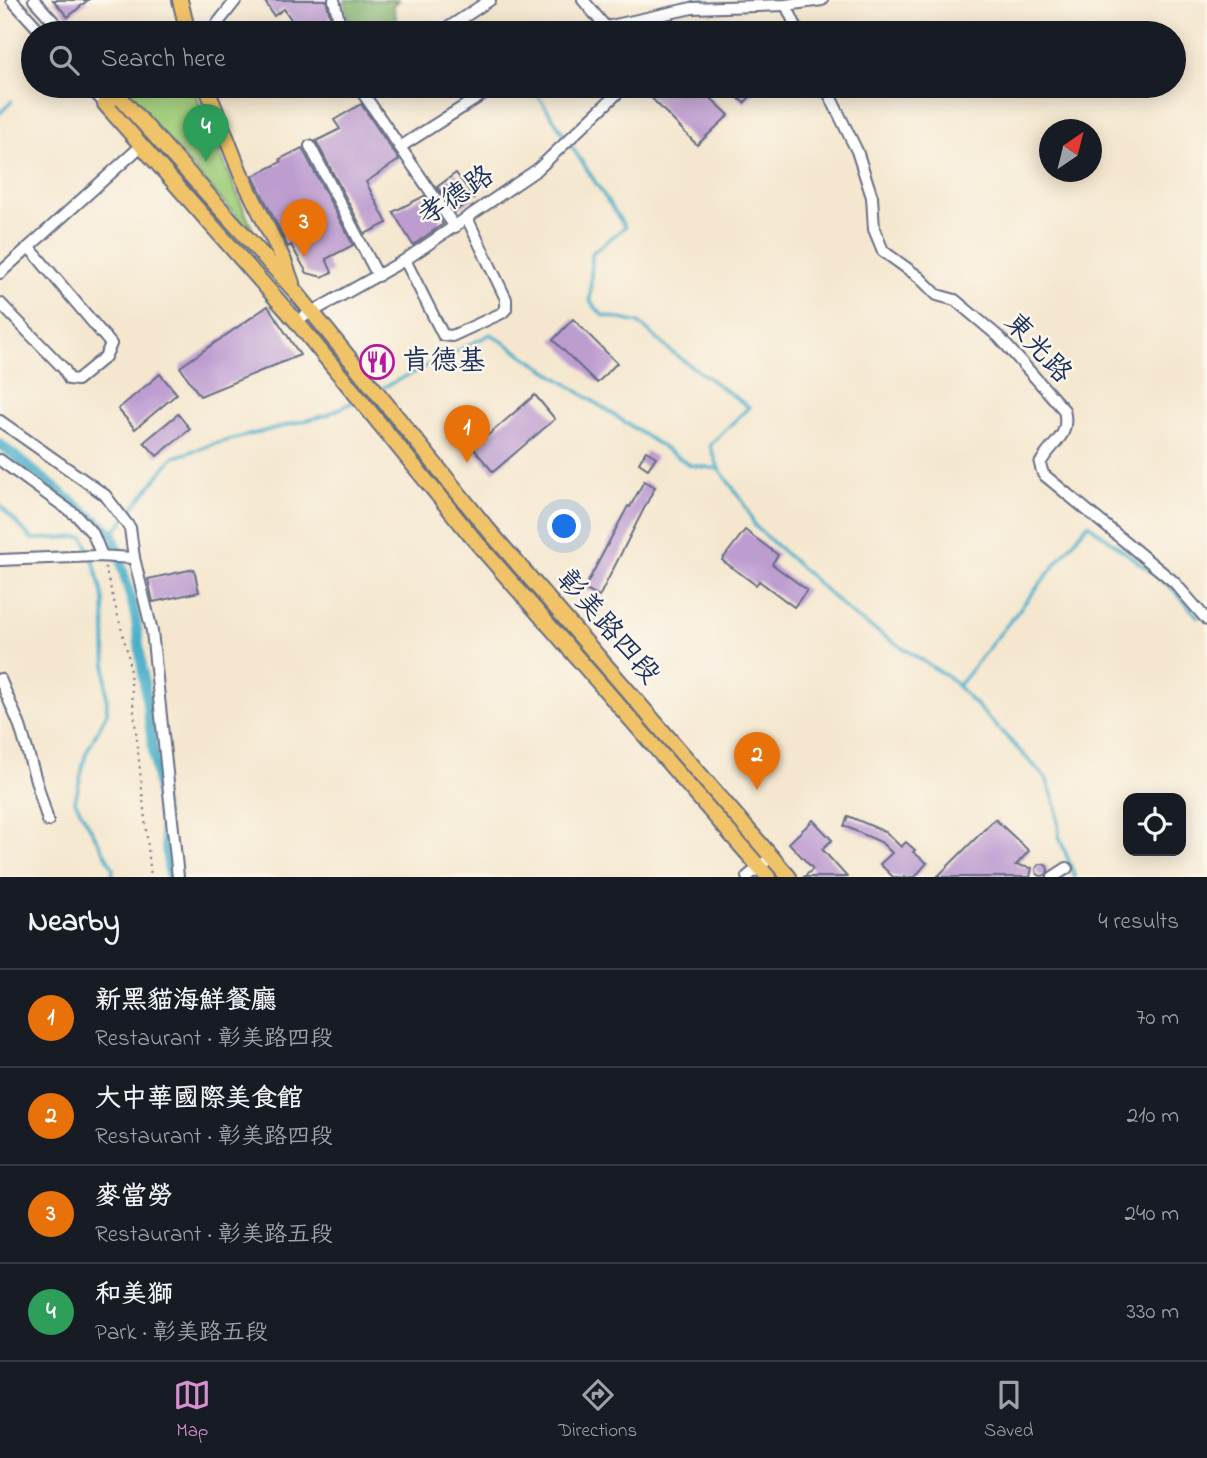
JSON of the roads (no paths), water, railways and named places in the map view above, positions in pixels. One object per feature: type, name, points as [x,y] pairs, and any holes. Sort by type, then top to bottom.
[{"type":"main road","points":[[180,0],[185,21]]},
{"type":"main road","points":[[105,104],[109,98]]},
{"type":"main road","name":"彰美路四段","points":[[121,98],[295,291],[485,526],[789,877]]},
{"type":"main road","points":[[211,98],[240,172],[284,261],[295,291]]},
{"type":"main road","name":"彰美路四段","points":[[105,104],[140,147],[296,321],[472,537],[764,872]]},
{"type":"main road","points":[[472,537],[485,526]]},
{"type":"main road","points":[[611,698],[624,684]]},
{"type":"street","points":[[12,0],[31,21]]},
{"type":"street","points":[[34,0],[53,21]]},
{"type":"street","points":[[220,21],[236,0]]},
{"type":"street","points":[[334,0],[339,21]]},
{"type":"street","points":[[458,21],[490,0]]},
{"type":"street","points":[[583,0],[600,21]]},
{"type":"street","points":[[642,21],[691,8],[752,2],[786,5],[822,0]]},
{"type":"street","points":[[786,5],[793,21]]},
{"type":"street","points":[[100,98],[105,104]]},
{"type":"street","points":[[366,98],[455,226]]},
{"type":"street","points":[[400,147],[477,98]]},
{"type":"street","name":"孝德路","points":[[296,321],[405,260],[538,169],[612,98]]},
{"type":"street","name":"東光路","points":[[831,98],[857,151],[873,197],[874,229],[883,251],[919,277],[937,295],[955,300],[999,338],[1064,410],[1068,425],[1063,436],[1046,453],[1040,464],[1042,474],[1174,582],[1207,620]]},
{"type":"street","points":[[310,146],[377,276]]},
{"type":"street","points":[[0,273],[140,147]]},
{"type":"street","points":[[405,260],[443,335],[452,337],[502,313],[507,306],[506,299],[467,218]]},
{"type":"street","points":[[0,303],[64,369],[69,379],[77,380],[105,357],[111,344],[29,247]]},
{"type":"street","points":[[0,421],[105,495],[130,528],[131,557],[152,631],[178,877]]},
{"type":"street","points":[[0,460],[77,516],[93,534],[99,556]]},
{"type":"street","points":[[0,560],[131,557]]},
{"type":"street","points":[[0,679],[20,726],[48,821]]},
{"type":"street","points":[[747,877],[764,872],[771,857]]},
{"type":"street","points":[[1053,877],[1067,868]]},
{"type":"waterway","points":[[620,19],[685,1],[706,0]]},
{"type":"waterway","points":[[540,98],[625,227],[592,253],[590,301],[602,315],[639,323],[673,353],[749,407],[710,445],[719,469]]},
{"type":"waterway","points":[[0,113],[12,101]]},
{"type":"waterway","points":[[380,389],[491,334],[690,465],[719,469],[744,503],[755,526],[855,617],[951,679],[1046,778],[1057,809],[1059,836],[1075,877]]},
{"type":"waterway","points":[[113,534],[172,458],[214,444],[327,415],[357,400]]},
{"type":"waterway","points":[[0,444],[113,534],[135,614],[170,877]]},
{"type":"waterway","points":[[0,505],[32,539],[84,537],[95,566],[104,601],[107,713],[86,753],[75,801],[113,868],[112,877]]},
{"type":"waterway","points":[[958,686],[1088,524],[1172,588],[1198,617]]},
{"type":"place","name":"和美獅","points":[[206,162]]},
{"type":"place","name":"麥當勞","points":[[304,257]]},
{"type":"place","name":"肯德基","points":[[377,362]]},
{"type":"place","name":"新黑貓海鮮餐廳","points":[[467,463]]},
{"type":"place","name":"大中華國際美食館","points":[[757,790]]}]
